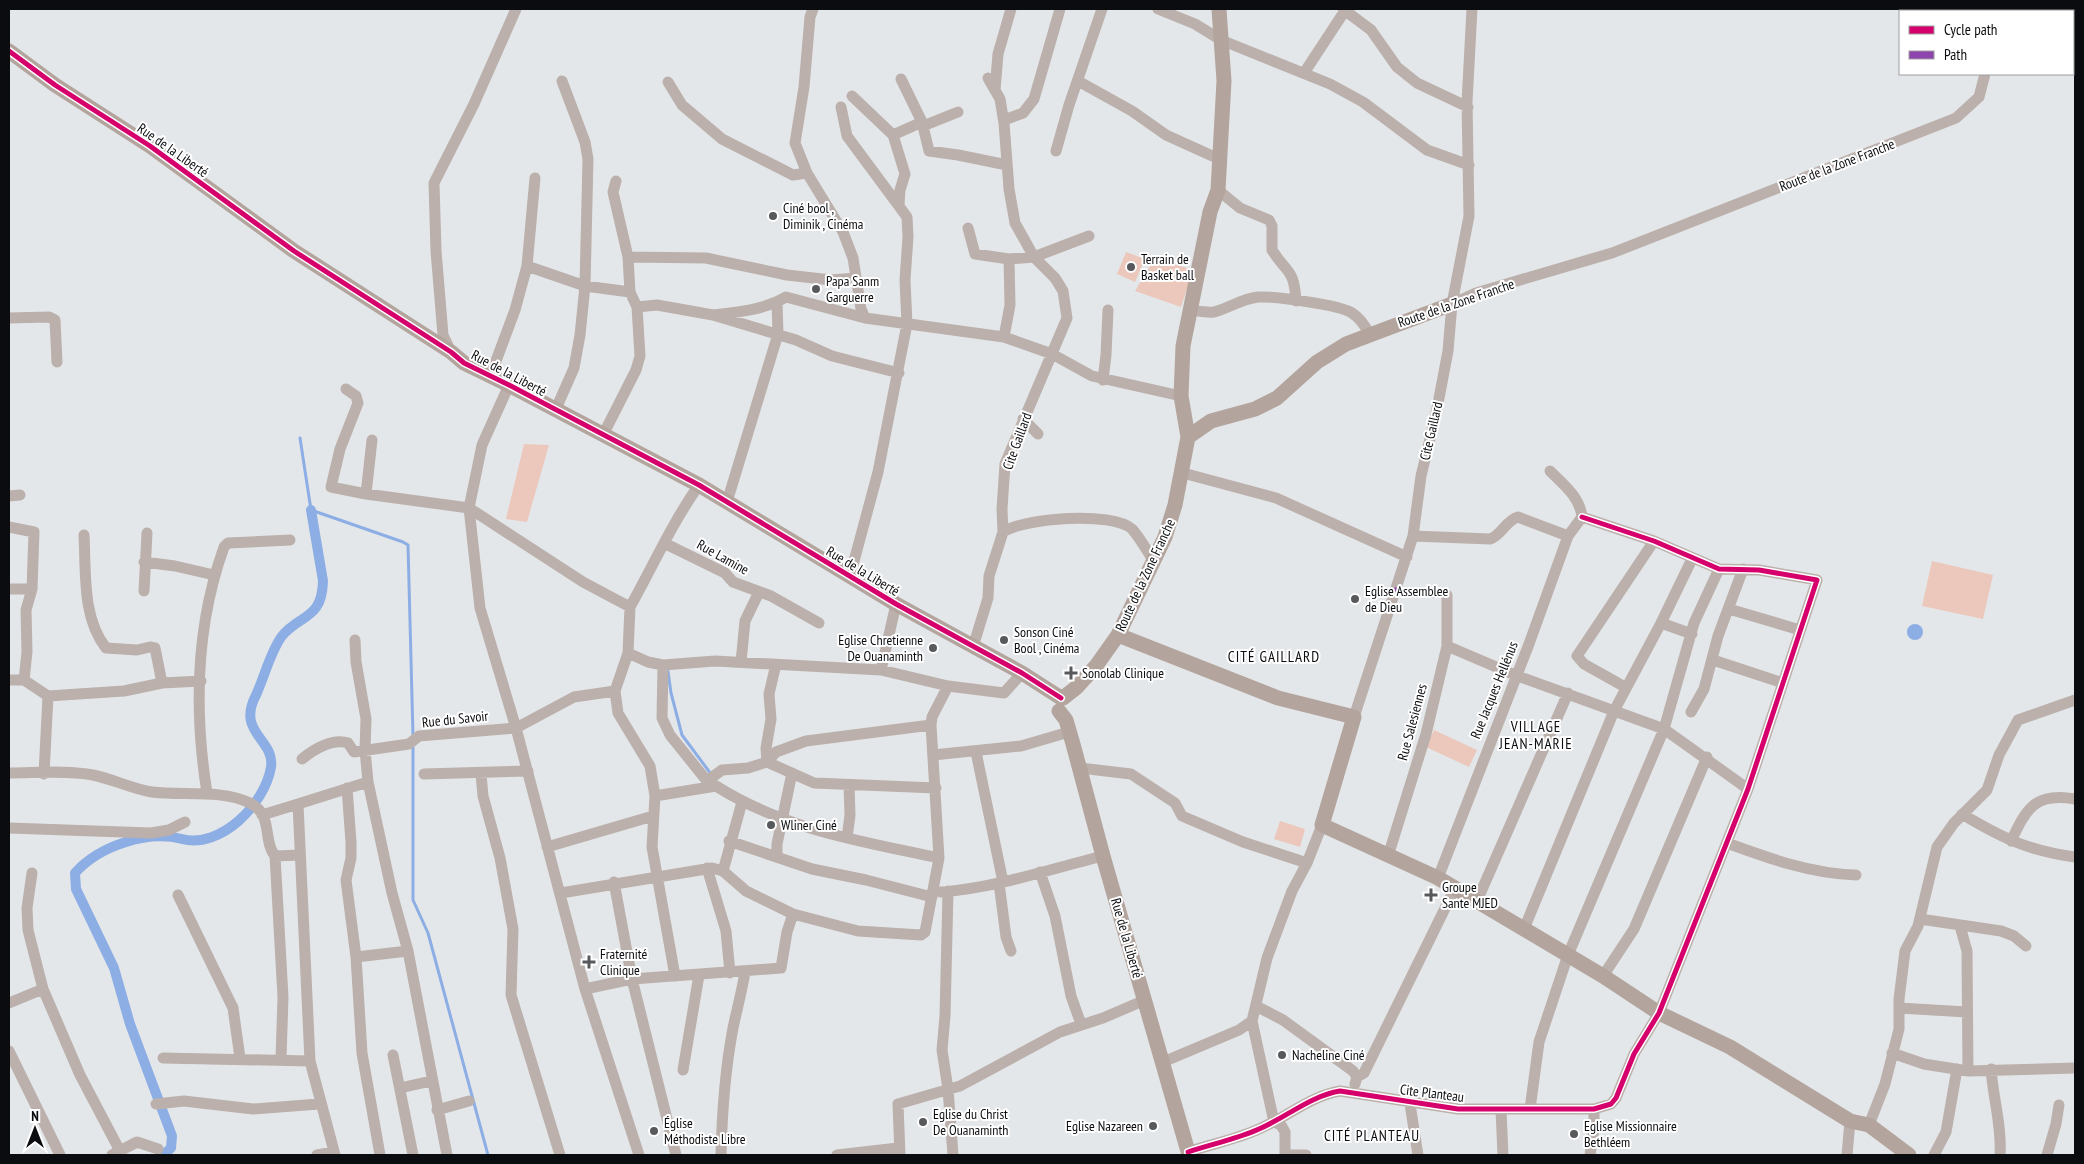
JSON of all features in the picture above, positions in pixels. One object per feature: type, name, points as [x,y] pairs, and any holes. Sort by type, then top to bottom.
[{"type":"street","points":[[451,352],[443,335],[436,251],[434,183],[474,104],[516,9]]},
{"type":"street","points":[[813,9],[810,17],[804,87],[795,143],[807,173],[843,232],[853,258],[861,309],[865,318]]},
{"type":"street","points":[[995,90],[998,54],[1011,9]]},
{"type":"street","points":[[1004,120],[1022,112],[1034,99],[1060,9]]},
{"type":"street","points":[[1056,151],[1102,9]]},
{"type":"street","points":[[1158,9],[1195,24],[1221,40],[1304,73],[1364,102],[1427,150],[1470,165]]},
{"type":"street","points":[[1188,437],[1181,396],[1183,346],[1210,212],[1218,190],[1224,82],[1219,9]]},
{"type":"street","points":[[1304,73],[1344,9],[1371,30],[1396,67],[1417,83],[1468,107]]},
{"type":"street","name":"Cite Gaillard","points":[[1322,825],[1394,589],[1413,536],[1421,476],[1436,414],[1448,351],[1452,304],[1469,216],[1468,107],[1472,9]]},
{"type":"street","name":"Rue de la Liberté","points":[[9,50],[55,85],[150,146],[294,251],[451,352],[464,363],[698,485],[896,604],[1022,673],[1063,706],[1103,856],[1189,1153]]},
{"type":"street","name":"Route de la Zone Franche","points":[[1063,706],[1096,666],[1118,635],[1171,521],[1183,473],[1188,437],[1211,421],[1255,409],[1277,398],[1317,362],[1346,344],[1370,333],[1452,304],[1476,293],[1612,252],[1956,118],[1979,97],[1985,75]]},
{"type":"street","points":[[988,78],[995,90]]},
{"type":"street","points":[[902,79],[923,124],[929,151],[1007,165]]},
{"type":"street","points":[[555,411],[574,368],[585,286],[588,159],[586,142],[562,81]]},
{"type":"street","points":[[1078,81],[1132,112],[1166,136],[1219,159]]},
{"type":"street","points":[[668,82],[682,105],[722,139],[793,175],[807,173]]},
{"type":"street","name":"Cite Gaillard","points":[[973,647],[988,598],[989,576],[1003,532],[1002,509],[1005,464],[1068,318],[1063,291],[1055,278],[1034,257],[1015,222],[1007,165],[1004,120],[1000,99],[995,90]]},
{"type":"street","points":[[852,96],[893,135],[905,174],[900,190],[899,205]]},
{"type":"street","points":[[841,107],[847,136],[907,217],[907,324],[899,373],[878,472],[850,576]]},
{"type":"street","points":[[893,135],[958,112]]},
{"type":"street","points":[[490,377],[515,310],[527,266],[535,178]]},
{"type":"street","points":[[603,435],[636,370],[640,357],[637,307],[630,292],[628,257],[614,192],[616,181]]},
{"type":"street","points":[[1218,190],[1240,208],[1269,220],[1272,226],[1272,250],[1291,274],[1295,283],[1296,301]]},
{"type":"street","points":[[968,228],[975,254],[1009,259],[1034,257],[1089,236]]},
{"type":"street","points":[[628,257],[706,258],[787,275],[831,280],[856,278]]},
{"type":"street","points":[[1004,337],[1010,306],[1009,259]]},
{"type":"street","points":[[527,266],[585,286],[630,292]]},
{"type":"street","points":[[713,315],[743,312],[777,302],[786,297],[865,318],[1004,337],[1052,354],[1103,380],[1181,396]]},
{"type":"street","points":[[1191,310],[1213,312],[1241,300],[1259,297],[1296,301],[1335,307],[1352,312],[1370,333]]},
{"type":"street","points":[[727,502],[778,334],[777,302]]},
{"type":"street","points":[[637,307],[657,305],[713,315],[778,334],[832,356],[899,373]]},
{"type":"street","points":[[1103,380],[1108,310]]},
{"type":"street","points":[[9,318],[54,318],[56,322],[57,362]]},
{"type":"street","points":[[509,385],[482,445],[469,508],[480,608],[528,771],[585,988],[639,1155]]},
{"type":"street","points":[[346,389],[356,396],[358,402],[340,449],[330,486],[333,489],[469,508],[583,582],[630,607]]},
{"type":"street","points":[[1023,419],[1038,434]]},
{"type":"street","points":[[366,494],[372,440]]},
{"type":"street","points":[[1550,471],[1577,500],[1581,508],[1582,517],[1654,541],[1719,569],[1743,570],[1730,609],[1718,636],[1704,689],[1691,712]]},
{"type":"street","points":[[1183,473],[1276,498],[1407,557]]},
{"type":"street","points":[[675,976],[663,896],[652,847],[655,796],[650,766],[618,713],[614,691],[628,653],[630,607],[666,544],[679,514],[698,485]]},
{"type":"street","points":[[1413,536],[1458,536],[1490,539],[1497,536],[1511,519],[1518,516],[1568,536]]},
{"type":"street","name":"Rue Jacques Hellénus","points":[[1438,878],[1515,675],[1529,644],[1568,536],[1582,517]]},
{"type":"street","points":[[1003,532],[1010,527],[1036,521],[1068,518],[1107,520],[1131,528],[1154,561]]},
{"type":"street","points":[[9,527],[34,532],[32,589],[26,610],[27,652],[24,680]]},
{"type":"street","points":[[144,591],[147,533]]},
{"type":"street","points":[[84,535],[85,584],[98,638],[106,648],[137,650],[150,647],[155,648],[162,683]]},
{"type":"street","points":[[207,793],[200,744],[201,681],[203,625],[214,575],[224,546],[228,543],[290,540]]},
{"type":"street","points":[[1625,688],[1584,664],[1576,656],[1654,541]]},
{"type":"street","name":"Rue Lamine","points":[[666,544],[725,573],[733,582],[759,592],[819,623]]},
{"type":"street","points":[[1524,929],[1614,710],[1661,623],[1692,559]]},
{"type":"street","points":[[144,562],[175,566],[214,575]]},
{"type":"street","points":[[1530,1109],[1539,1042],[1568,955],[1664,729],[1694,623],[1719,569]]},
{"type":"street","name":"Cite Planteau","points":[[1189,1153],[1246,1134],[1274,1122],[1326,1093],[1353,1091],[1410,1104],[1458,1109],[1594,1109],[1611,1104],[1616,1098],[1634,1054],[1659,1013],[1727,843],[1748,789],[1817,580],[1743,570]]},
{"type":"street","points":[[9,589],[32,589]]},
{"type":"street","points":[[741,662],[745,621],[759,592]]},
{"type":"street","name":"Rue Salesiennes","points":[[1389,853],[1426,734],[1447,646],[1447,595]]},
{"type":"street","points":[[881,670],[896,604]]},
{"type":"street","points":[[1730,609],[1800,630]]},
{"type":"street","points":[[1661,623],[1692,634]]},
{"type":"street","points":[[1118,635],[1278,698],[1354,718]]},
{"type":"street","points":[[354,640],[366,719],[365,750],[368,782],[392,893],[408,951],[431,1081],[447,1155]]},
{"type":"street","points":[[1447,646],[1515,675],[1664,729],[1706,757],[1748,789]]},
{"type":"street","points":[[628,653],[648,662],[668,664],[741,662],[881,670],[948,686],[1004,693],[1022,673]]},
{"type":"street","points":[[1713,660],[1783,683]]},
{"type":"street","points":[[668,664],[662,718],[670,735],[712,784],[742,802],[810,830],[939,858]]},
{"type":"street","points":[[768,762],[766,748],[771,719],[769,694],[776,664]]},
{"type":"street","points":[[9,680],[24,680],[48,696],[124,691],[162,683],[201,681]]},
{"type":"street","points":[[561,893],[614,882],[707,868],[723,871],[746,891],[793,914],[858,931],[921,935],[925,932],[939,858],[931,725],[932,717],[948,686]]},
{"type":"street","name":"Rue du Savoir","points":[[302,759],[311,751],[341,741],[348,743],[354,752],[413,741],[419,736],[516,728],[574,697],[614,691]]},
{"type":"street","points":[[1477,901],[1568,693]]},
{"type":"street","points":[[44,774],[48,696]]},
{"type":"street","points":[[1868,1125],[1885,1084],[1899,1029],[1899,1008],[1905,951],[1920,919],[1937,847],[1962,814],[1987,790],[1999,755],[2018,720],[2075,700]]},
{"type":"street","points":[[933,755],[1021,746],[1063,706]]},
{"type":"street","points":[[655,796],[712,784],[722,770],[748,768],[768,762],[776,752],[806,741],[931,725]]},
{"type":"street","points":[[976,752],[1001,883],[1006,937],[1011,951]]},
{"type":"street","points":[[1603,976],[1634,928],[1706,757]]},
{"type":"street","points":[[768,762],[814,783],[936,788]]},
{"type":"street","points":[[1080,768],[1131,774],[1175,803],[1182,816],[1243,842],[1307,863]]},
{"type":"street","points":[[424,774],[480,774],[528,771]]},
{"type":"street","points":[[9,773],[92,775],[150,792],[207,793],[257,809],[298,804],[368,782]]},
{"type":"street","points":[[777,857],[777,844],[784,819],[792,773]]},
{"type":"street","points":[[480,774],[483,796],[500,858],[513,928],[511,994],[560,1155]]},
{"type":"street","points":[[846,838],[850,816],[849,785]]},
{"type":"street","points":[[347,788],[351,858],[346,880],[356,957],[362,1053],[380,1155]]},
{"type":"street","points":[[2011,841],[2026,811],[2050,797],[2075,798]]},
{"type":"street","points":[[723,871],[742,802]]},
{"type":"street","points":[[298,804],[310,1061],[319,1104],[334,1154],[317,1155]]},
{"type":"street","points":[[257,809],[266,819],[271,851],[275,856],[283,997],[280,1059]]},
{"type":"street","points":[[1962,814],[2011,841],[2051,853],[2075,857]]},
{"type":"street","points":[[547,847],[653,816]]},
{"type":"street","points":[[9,828],[151,833],[170,830],[184,822]]},
{"type":"street","points":[[1306,1155],[1285,1155],[1285,1132],[1282,1125],[1274,1122],[1252,1021],[1267,958],[1292,891],[1307,863],[1322,825],[1389,853],[1438,878],[1603,976],[1659,1013],[1730,1047],[1850,1121],[1868,1125],[1909,1155]]},
{"type":"street","points":[[730,841],[834,875],[932,895],[1001,883],[1103,856]]},
{"type":"street","points":[[1727,843],[1776,861],[1839,875],[1856,875]]},
{"type":"street","points":[[275,856],[300,855]]},
{"type":"street","points":[[707,868],[726,931],[730,973]]},
{"type":"street","points":[[1040,872],[1055,916],[1071,996],[1081,1024]]},
{"type":"street","points":[[32,873],[27,908],[28,930],[43,989],[80,1075],[116,1153],[137,1142],[158,1149]]},
{"type":"street","points":[[614,882],[632,979],[676,1155]]},
{"type":"street","points":[[1353,1091],[1357,1077],[1364,1073],[1455,888]]},
{"type":"street","points":[[948,891],[945,1016],[942,1050],[948,1089],[954,1155]]},
{"type":"street","points":[[178,895],[233,1008],[240,1058]]},
{"type":"street","points":[[585,988],[632,979],[781,968],[787,932],[793,914]]},
{"type":"street","points":[[1920,919],[2001,931],[2014,936],[2026,946]]},
{"type":"street","points":[[1934,1155],[1946,1132],[1962,1070],[1967,1012],[1967,951],[1960,926]]},
{"type":"street","points":[[356,957],[408,951]]},
{"type":"street","points":[[721,1155],[724,1095],[733,1028],[741,999],[745,972]]},
{"type":"street","points":[[683,1070],[699,975]]},
{"type":"street","points":[[9,1003],[43,989]]},
{"type":"street","points":[[837,1155],[899,1152],[898,1104],[960,1086],[1060,1032],[1103,1018],[1145,1000]]},
{"type":"street","points":[[1256,1006],[1285,1022],[1353,1071],[1357,1077]]},
{"type":"street","points":[[1899,1008],[1967,1012]]},
{"type":"street","points":[[1163,1062],[1239,1030],[1252,1021]]},
{"type":"street","points":[[9,1050],[60,1155]]},
{"type":"street","points":[[1892,1053],[1924,1064],[1962,1070],[2075,1068]]},
{"type":"street","points":[[392,1055],[412,1155]]},
{"type":"street","points":[[163,1058],[240,1058],[310,1061]]},
{"type":"street","points":[[1991,1069],[1992,1090],[1999,1123],[2000,1155]]},
{"type":"street","points":[[400,1088],[431,1081]]},
{"type":"street","points":[[159,1104],[184,1100],[253,1109],[319,1104]]},
{"type":"street","points":[[437,1110],[469,1101]]},
{"type":"street","points":[[1410,1104],[1418,1155]]},
{"type":"street","points":[[2047,1155],[2056,1124],[2059,1105]]},
{"type":"street","points":[[1590,1155],[1594,1129],[1594,1109]]},
{"type":"street","points":[[1501,1110],[1504,1155]]},
{"type":"street","points":[[1848,1155],[1850,1121]]},
{"type":"shaded area","name":"Terrain de Basket ball","points":[[1126,252],[1145,259],[1135,282],[1117,274]]},
{"type":"shaded area","points":[[1155,258],[1193,270],[1181,307],[1135,291]]},
{"type":"shaded area","points":[[524,444],[549,445],[527,522],[506,519]]},
{"type":"shaded area","points":[[1932,561],[1993,575],[1983,619],[1922,606]]},
{"type":"shaded area","points":[[1434,730],[1477,750],[1469,767],[1426,747]]},
{"type":"shaded area","points":[[1280,821],[1305,829],[1300,847],[1274,839]]},
{"type":"water","points":[[1912,624],[1918,624],[1923,629],[1921,638],[1912,640],[1907,635],[1907,629]]},
{"type":"waterway","points":[[300,438],[311,510],[408,545],[413,736]]},
{"type":"waterway","points":[[163,1155],[171,1148],[172,1136],[130,1024],[114,968],[76,889],[75,873],[97,855],[124,842],[154,837],[197,840],[212,837],[239,821],[260,795],[267,781],[271,767],[271,757],[268,749],[253,727],[250,718],[251,708],[278,642],[289,629],[314,610],[322,594],[323,581],[311,510]]},
{"type":"waterway","points":[[668,671],[671,693],[682,735],[711,774]]},
{"type":"waterway","points":[[413,745],[413,900],[428,933],[488,1155]]},
{"type":"marked path","points":[[1394,589],[1414,596],[1447,595]]},
{"type":"cycle path","points":[[9,51],[55,85],[150,146],[294,251],[451,352],[464,363],[699,485],[896,604],[1022,673],[1061,698]]},
{"type":"cycle path","points":[[1188,1152],[1251,1133],[1319,1097],[1340,1091],[1458,1109],[1594,1109],[1611,1104],[1616,1098],[1634,1054],[1659,1013],[1748,789],[1817,580],[1759,570],[1719,569],[1654,541],[1582,517]]},
{"type":"place","name":"Ciné bool , Diminik , Cinéma","points":[[773,216]]},
{"type":"place","name":"Terrain de Basket ball","points":[[1131,267]]},
{"type":"place","name":"Papa Sanm Garguerre","points":[[816,289]]},
{"type":"place","name":"Eglise Assemblee de Dieu","points":[[1355,599]]},
{"type":"place","name":"Sonson Ciné Bool , Cinéma","points":[[1004,640]]},
{"type":"place","name":"Eglise Chretienne De Ouanaminth","points":[[933,648]]},
{"type":"place","name":"Sonolab Clinique","points":[[1071,673]]},
{"type":"place","name":"Wliner Ciné","points":[[771,825]]},
{"type":"place","name":"Groupe Sante MJED","points":[[1431,895]]},
{"type":"place","name":"Fraternité Clinique","points":[[589,962]]},
{"type":"place","name":"Nacheline Ciné","points":[[1282,1055]]},
{"type":"place","name":"Eglise du Christ De Ouanaminth","points":[[923,1122]]},
{"type":"place","name":"Eglise Nazareen","points":[[1153,1126]]},
{"type":"place","name":"Église Méthodiste Libre","points":[[654,1131]]},
{"type":"place","name":"Eglise Missionnaire Bethléem","points":[[1574,1134]]},
{"type":"district","name":"CITÉ GAILLARD","points":[[1274,656]]},
{"type":"district","name":"VILLAGE JEAN-MARIE","points":[[1536,734]]},
{"type":"district","name":"CITÉ PLANTEAU","points":[[1372,1135]]}]
